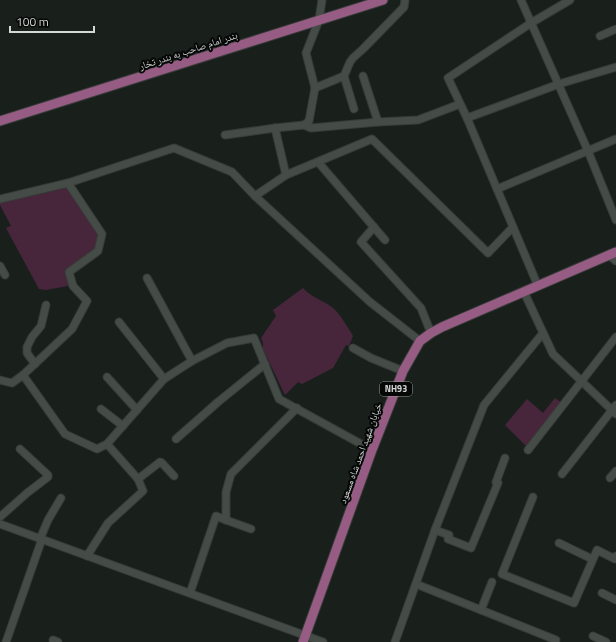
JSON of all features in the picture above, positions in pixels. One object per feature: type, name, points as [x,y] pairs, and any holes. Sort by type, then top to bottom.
[{"type":"main road","name":"بندر امام صاحب به بندر تخار","points":[[0,121],[383,0]]},
{"type":"main road","name":"خیابان شهید احمد شاه مسعود","points":[[304,639],[372,450],[403,371],[420,341],[442,327],[538,286],[614,256]]},
{"type":"street","points":[[304,125],[309,121],[315,88],[306,53],[319,20],[322,0]]},
{"type":"street","points":[[354,109],[344,76],[350,62],[404,7],[405,0]]},
{"type":"street","points":[[521,0],[588,151],[616,220]]},
{"type":"street","points":[[538,286],[467,118],[448,78],[531,23],[570,0]]},
{"type":"street","points":[[600,36],[616,29]]},
{"type":"street","points":[[467,118],[559,84],[616,67]]},
{"type":"street","points":[[315,88],[344,76]]},
{"type":"street","points":[[363,76],[378,122]]},
{"type":"street","points":[[225,135],[304,125],[311,128],[418,120],[460,104]]},
{"type":"street","points":[[275,128],[286,175]]},
{"type":"street","points":[[255,196],[286,175],[372,139],[488,253],[513,227]]},
{"type":"street","points":[[497,189],[616,139]]},
{"type":"street","points":[[0,199],[68,183],[174,148],[232,172],[255,196],[370,302],[420,341]]},
{"type":"street","points":[[318,162],[385,240]]},
{"type":"street","points":[[0,380],[12,383],[23,375],[72,329],[87,301],[73,286],[69,272],[98,251],[102,234],[68,183]]},
{"type":"street","points":[[374,227],[361,242],[422,308],[432,333]]},
{"type":"street","points":[[0,266],[5,275]]},
{"type":"street","points":[[147,278],[192,361]]},
{"type":"street","points":[[524,292],[552,354],[615,409],[562,474]]},
{"type":"street","points":[[35,364],[27,354],[27,347],[32,337],[41,326],[46,305]]},
{"type":"street","points":[[119,322],[164,379]]},
{"type":"street","points":[[395,642],[435,530],[484,405],[543,333]]},
{"type":"street","points":[[528,450],[616,337]]},
{"type":"street","points":[[23,375],[65,434],[96,449],[107,444],[164,379],[192,361],[227,343],[252,338],[255,339],[279,399],[372,450]]},
{"type":"street","points":[[353,348],[403,371]]},
{"type":"street","points":[[176,440],[218,402],[265,364]]},
{"type":"street","points":[[107,378],[137,410]]},
{"type":"street","points":[[226,520],[226,492],[231,474],[297,408]]},
{"type":"street","points":[[101,409],[123,426]]},
{"type":"street","points":[[87,556],[108,523],[143,491],[138,479],[107,444]]},
{"type":"street","points":[[0,517],[48,477],[48,475],[20,449]]},
{"type":"street","points":[[435,530],[449,535],[448,539],[471,548],[498,484],[496,482],[505,458]]},
{"type":"street","points":[[138,479],[160,462],[174,476]]},
{"type":"street","points":[[610,478],[616,471]]},
{"type":"street","points":[[533,497],[502,574],[574,603],[597,550],[615,559],[616,556]]},
{"type":"street","points":[[6,642],[48,520],[61,498]]},
{"type":"street","points":[[190,593],[216,516],[251,529]]},
{"type":"street","points":[[0,524],[190,593],[304,639],[323,642]]},
{"type":"street","points":[[559,543],[592,559]]},
{"type":"street","points":[[481,610],[492,582]]},
{"type":"street","points":[[416,584],[556,640]]},
{"type":"street","points":[[602,593],[616,600]]},
{"type":"street","points":[[593,636],[606,642]]},
{"type":"shaded area","points":[[68,185],[100,233],[96,251],[67,269],[73,285],[46,290],[39,289],[6,228],[11,226],[0,205],[0,201]]},
{"type":"shaded area","points":[[303,288],[311,295],[333,308],[353,336],[349,346],[346,345],[333,368],[302,384],[298,382],[285,395],[263,349],[261,338],[276,316],[273,310]]},
{"type":"shaded area","points":[[555,398],[562,403],[526,446],[505,425],[527,399],[543,413]]}]
